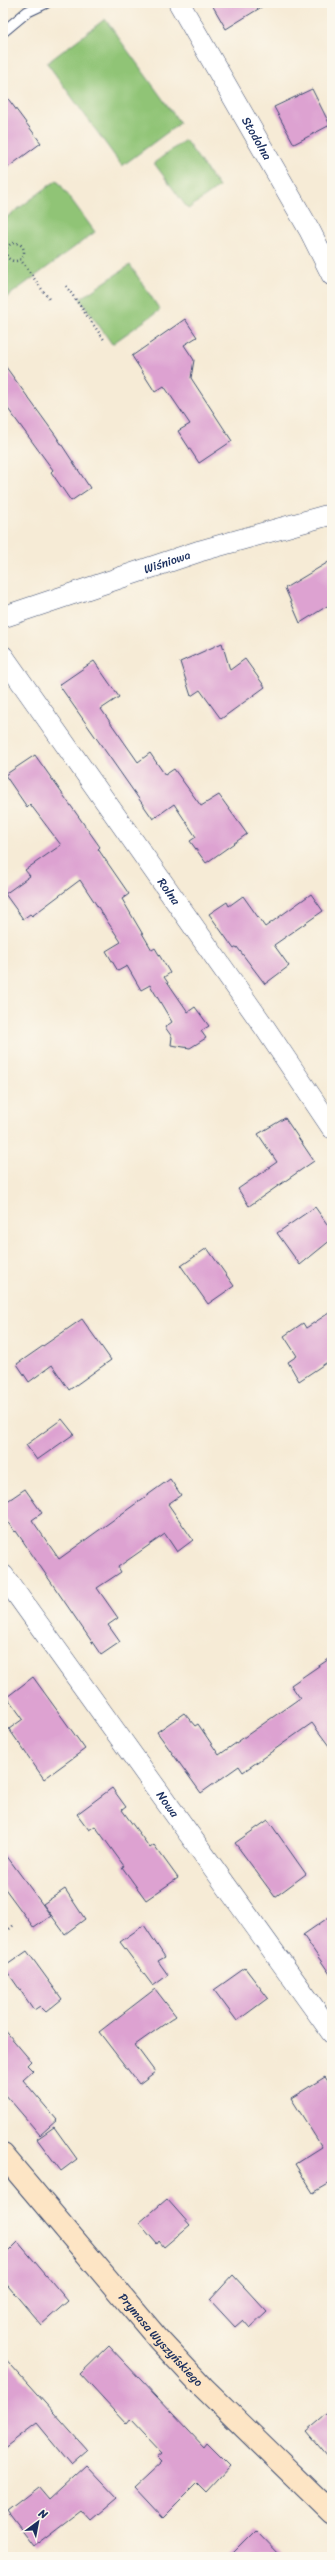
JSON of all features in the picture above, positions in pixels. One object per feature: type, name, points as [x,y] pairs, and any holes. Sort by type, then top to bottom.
[{"type":"street","name":"Stodolna","points":[[179,3],[310,231],[332,275]]},
{"type":"street","name":"Wiśniowa","points":[[3,617],[200,551],[332,514]]},
{"type":"street","name":"Rolna","points":[[3,656],[260,1021],[332,1128]]},
{"type":"street","name":"Nowa","points":[[3,1575],[332,2033]]},
{"type":"street","name":"Prymasa Wyszyńskiego","points":[[3,2155],[159,2340],[202,2387],[330,2508]]},
{"type":"lane","points":[[3,32],[27,12],[46,3]]},
{"type":"path","points":[[10,244],[21,245],[24,252],[20,259],[16,261],[9,258],[7,251],[10,244]]},
{"type":"path","points":[[20,259],[48,298]]},
{"type":"path","points":[[66,286],[106,341]]},
{"type":"path","points":[[3,1934],[14,1925]]},
{"type":"green space","points":[[105,19],[180,123],[122,166],[47,63]]},
{"type":"green space","points":[[185,140],[219,187],[188,209],[154,163]]},
{"type":"green space","points":[[57,180],[95,232],[3,300],[3,220]]},
{"type":"green space","points":[[130,265],[160,310],[112,344],[80,299]]},
{"type":"building","points":[[211,3],[268,3],[226,29]]},
{"type":"building","points":[[312,89],[330,125],[294,144],[274,107]]},
{"type":"building","points":[[3,92],[41,143],[3,171]]},
{"type":"building","points":[[185,319],[197,337],[184,345],[194,360],[191,378],[232,441],[199,463],[178,431],[190,424],[164,386],[155,392],[132,356]]},
{"type":"building","points":[[3,363],[56,436],[90,488],[71,501],[51,472],[53,470],[3,402]]},
{"type":"building","points":[[332,560],[332,603],[300,623],[285,588]]},
{"type":"building","points":[[222,643],[230,670],[245,659],[265,687],[221,719],[200,690],[191,696],[180,662]]},
{"type":"building","points":[[94,661],[119,697],[101,709],[138,762],[150,753],[165,775],[174,769],[201,806],[219,795],[247,834],[206,863],[190,841],[196,837],[174,804],[153,819],[59,685]]},
{"type":"building","points":[[35,755],[100,847],[98,849],[129,894],[122,899],[152,950],[155,948],[170,973],[164,977],[188,1012],[195,1007],[209,1026],[201,1031],[206,1038],[190,1048],[171,1045],[172,1037],[165,1027],[172,1022],[150,985],[141,990],[127,966],[118,971],[106,951],[121,942],[80,880],[32,916],[30,914],[23,919],[5,894],[30,876],[25,870],[61,845],[30,804],[27,807],[5,775]]},
{"type":"building","points":[[311,894],[323,911],[274,945],[289,966],[265,984],[237,947],[234,949],[209,914],[227,902],[229,906],[243,896],[265,927]]},
{"type":"building","points":[[285,1118],[314,1161],[249,1206],[238,1189],[277,1162],[258,1134]]},
{"type":"building","points":[[315,1207],[332,1231],[332,1239],[300,1265],[277,1233]]},
{"type":"building","points":[[207,1248],[234,1286],[208,1304],[181,1266]]},
{"type":"building","points":[[332,1311],[332,1359],[299,1381],[288,1362],[297,1356],[284,1336],[303,1323],[306,1328]]},
{"type":"building","points":[[82,1319],[111,1360],[69,1390],[52,1365],[29,1382],[17,1364]]},
{"type":"building","points":[[62,1419],[74,1434],[37,1460],[26,1445]]},
{"type":"building","points":[[170,1479],[181,1495],[168,1504],[193,1540],[177,1552],[165,1534],[118,1567],[121,1572],[97,1588],[118,1618],[108,1625],[120,1642],[101,1655],[16,1531],[15,1532],[3,1516],[3,1504],[25,1489],[42,1513],[32,1520],[59,1559]]},
{"type":"building","points":[[332,1657],[332,1750],[312,1723],[243,1772],[239,1766],[201,1793],[157,1732],[184,1713],[195,1726],[198,1724],[219,1755],[300,1698],[291,1685]]},
{"type":"building","points":[[33,1677],[85,1749],[44,1779],[9,1729],[23,1719],[7,1697]]},
{"type":"building","points":[[112,1788],[126,1807],[122,1810],[150,1848],[154,1845],[178,1878],[146,1900],[95,1826],[89,1830],[77,1814]]},
{"type":"building","points":[[268,1820],[306,1874],[275,1897],[235,1843]]},
{"type":"building","points":[[3,1851],[51,1916],[34,1928],[3,1886]]},
{"type":"building","points":[[65,1889],[85,1919],[65,1934],[43,1904]]},
{"type":"building","points":[[332,1915],[332,1977],[303,1935]]},
{"type":"building","points":[[144,1925],[165,1957],[158,1961],[168,1975],[153,1986],[120,1942]]},
{"type":"building","points":[[27,1951],[62,1999],[46,2012],[40,2006],[34,2010],[4,1967]]},
{"type":"building","points":[[245,1968],[268,1998],[237,2021],[214,1990]]},
{"type":"building","points":[[155,1989],[176,2016],[135,2045],[155,2072],[139,2084],[99,2032]]},
{"type":"building","points":[[3,2028],[31,2061],[27,2065],[33,2071],[23,2080],[57,2120],[40,2135],[5,2094],[3,2096]]},
{"type":"building","points":[[325,2077],[332,2087],[332,2182],[313,2193],[295,2164],[322,2147],[291,2098]]},
{"type":"building","points":[[54,2127],[77,2159],[61,2171],[37,2139]]},
{"type":"building","points":[[167,2199],[190,2225],[164,2247],[159,2241],[157,2244],[139,2223]]},
{"type":"building","points":[[18,2242],[68,2301],[41,2325],[3,2280],[3,2257]]},
{"type":"building","points":[[233,2275],[267,2312],[250,2328],[243,2320],[235,2327],[210,2300]]},
{"type":"building","points":[[109,2346],[204,2447],[207,2443],[230,2466],[206,2492],[197,2483],[162,2518],[134,2488],[162,2462],[157,2457],[162,2453],[130,2419],[126,2424],[80,2374]]},
{"type":"building","points":[[3,2356],[87,2450],[71,2464],[37,2423],[3,2449]]},
{"type":"building","points":[[332,2409],[332,2462],[306,2431]]},
{"type":"building","points":[[87,2465],[118,2498],[91,2521],[81,2510],[34,2546],[7,2511],[38,2487],[49,2500]]},
{"type":"building","points":[[256,2530],[282,2557],[229,2557]]}]
